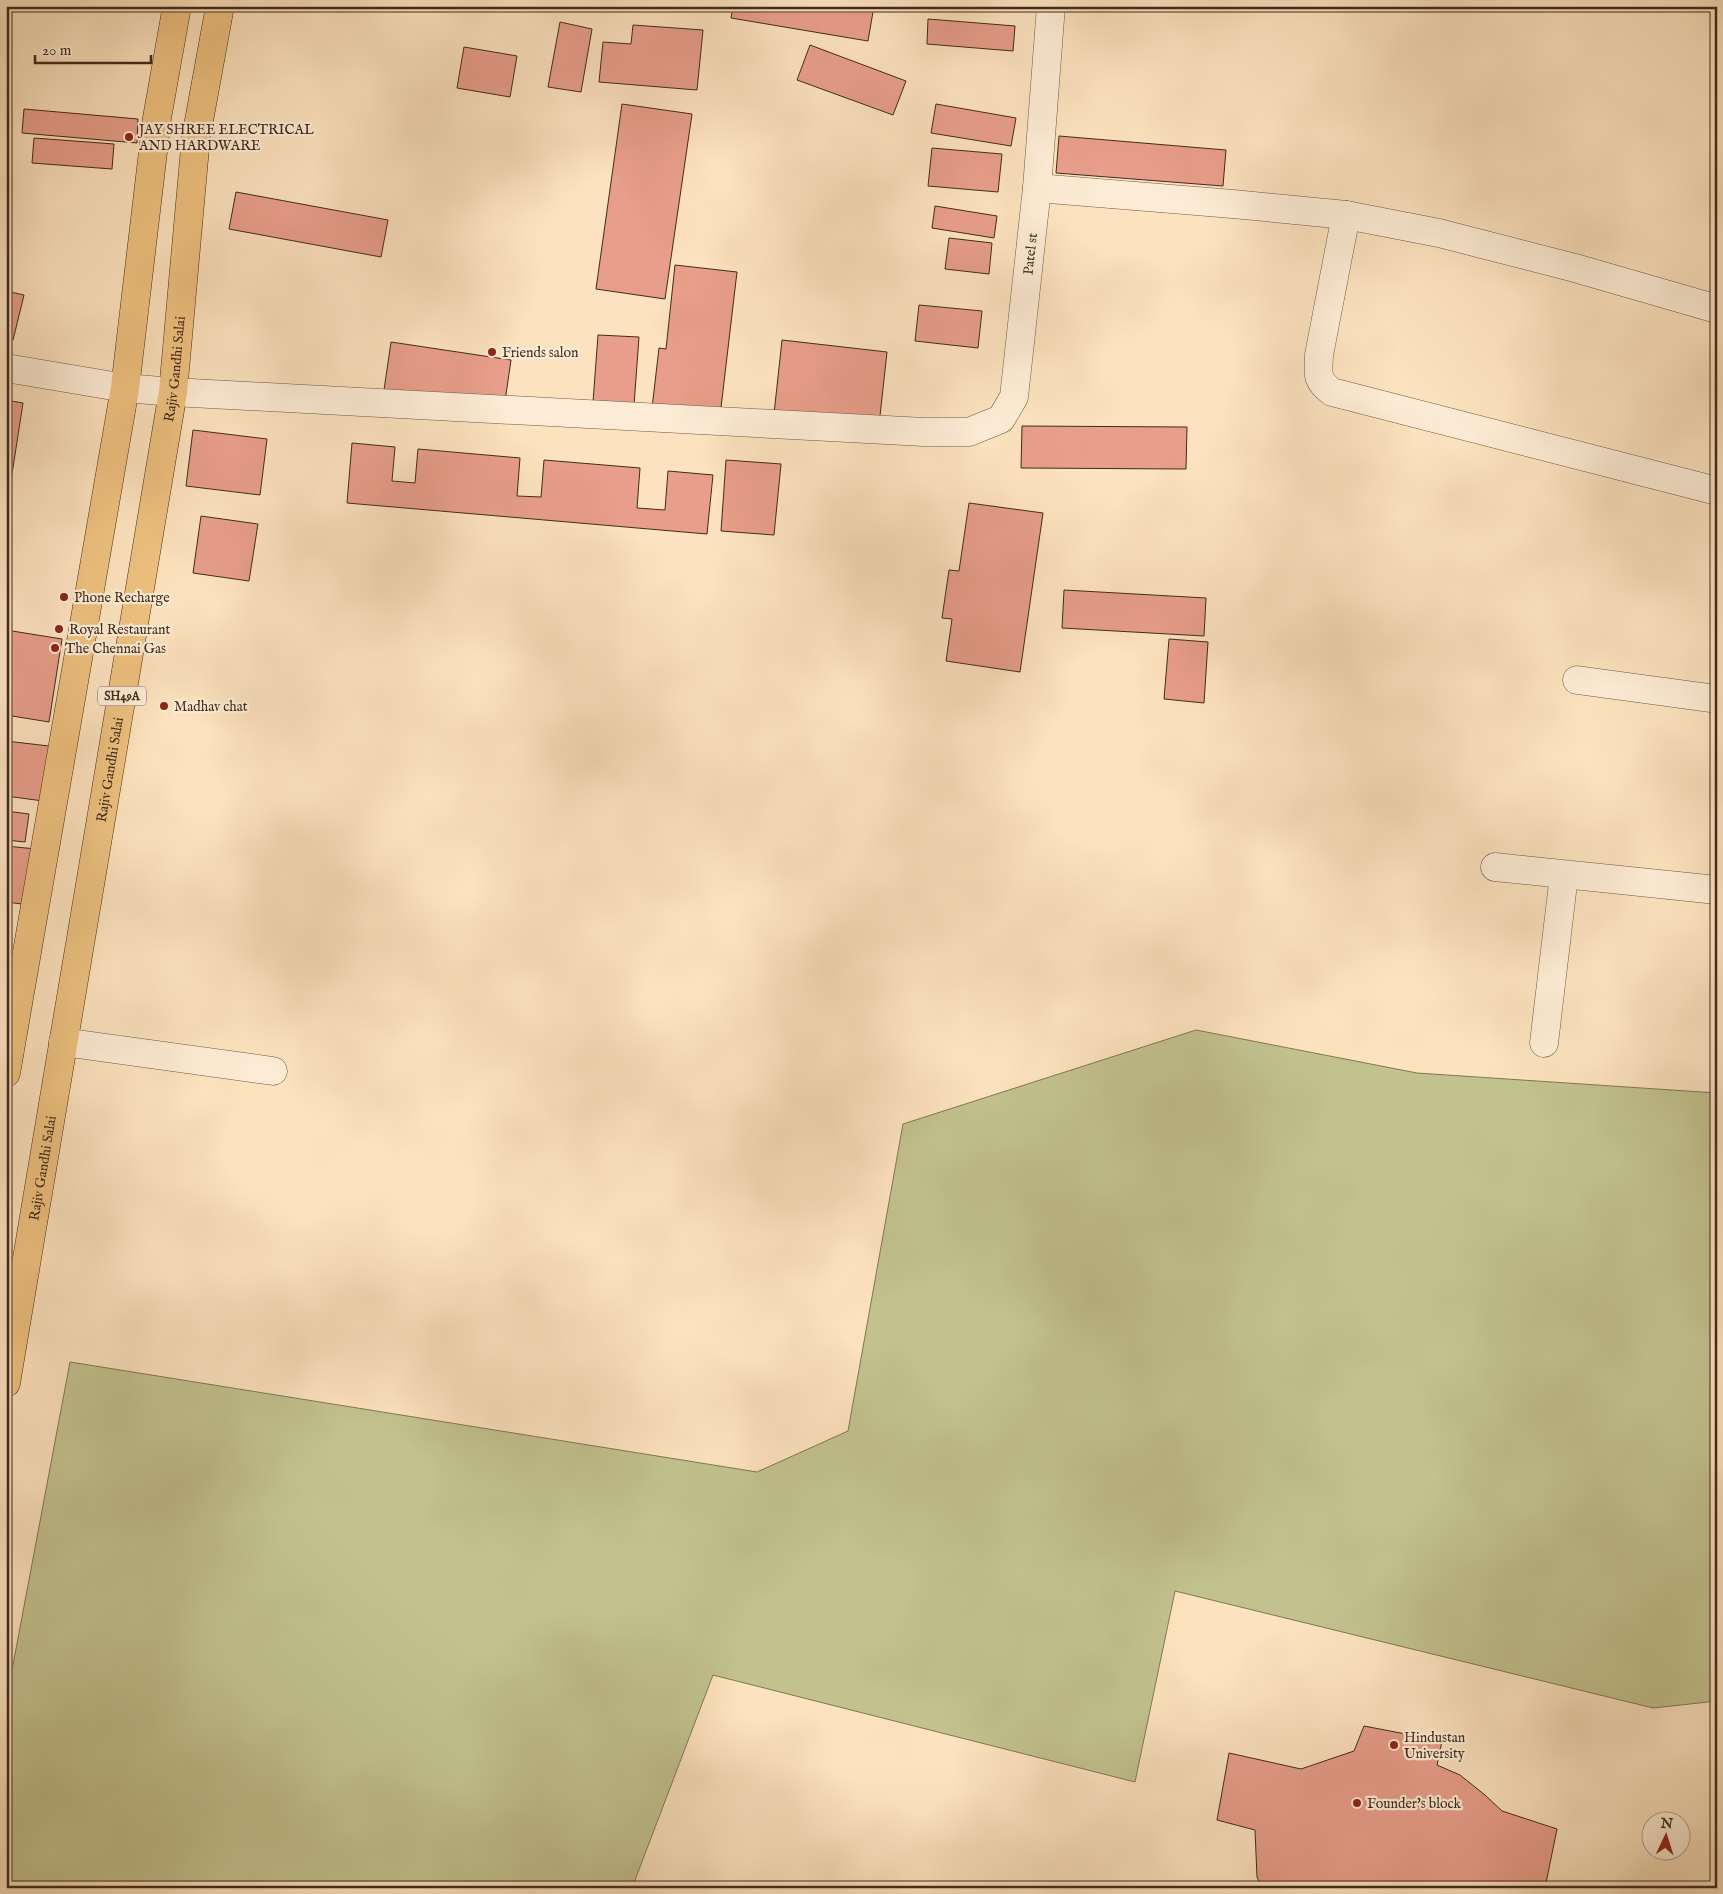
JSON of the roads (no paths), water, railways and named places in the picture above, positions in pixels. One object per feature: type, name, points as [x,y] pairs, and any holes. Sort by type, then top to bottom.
[{"type":"main road","points":[[6,1073],[125,388],[157,118],[177,6]]},
{"type":"main road","name":"Rajiv Gandhi Salai","points":[[6,1383],[173,392],[196,136],[220,6]]},
{"type":"street","name":"Patel st","points":[[6,368],[125,388],[173,392],[924,432],[969,432],[1001,419],[1014,397],[1037,188],[1051,6]]},
{"type":"street","points":[[1037,188],[1346,215],[1439,233],[1717,308]]},
{"type":"street","points":[[1346,215],[1319,355],[1318,374],[1322,385],[1332,392],[1717,492]]},
{"type":"street","points":[[1577,680],[1717,699]]},
{"type":"street","points":[[1495,867],[1717,890]]},
{"type":"street","points":[[1544,1043],[1564,875]]},
{"type":"street","points":[[64,1042],[273,1071]]},
{"type":"place","name":"JAY SHREE ELECTRICAL AND HARDWARE","points":[[129,137]]},
{"type":"place","name":"Friends salon","points":[[492,352]]},
{"type":"place","name":"Phone Recharge","points":[[64,597]]},
{"type":"place","name":"Royal Restaurant","points":[[59,629]]},
{"type":"place","name":"The Chennai Gas","points":[[55,648]]},
{"type":"place","name":"Madhav chat","points":[[164,706]]},
{"type":"place","name":"Hindustan University","points":[[1394,1745]]},
{"type":"place","name":"Founder's block","points":[[1357,1803]]}]
